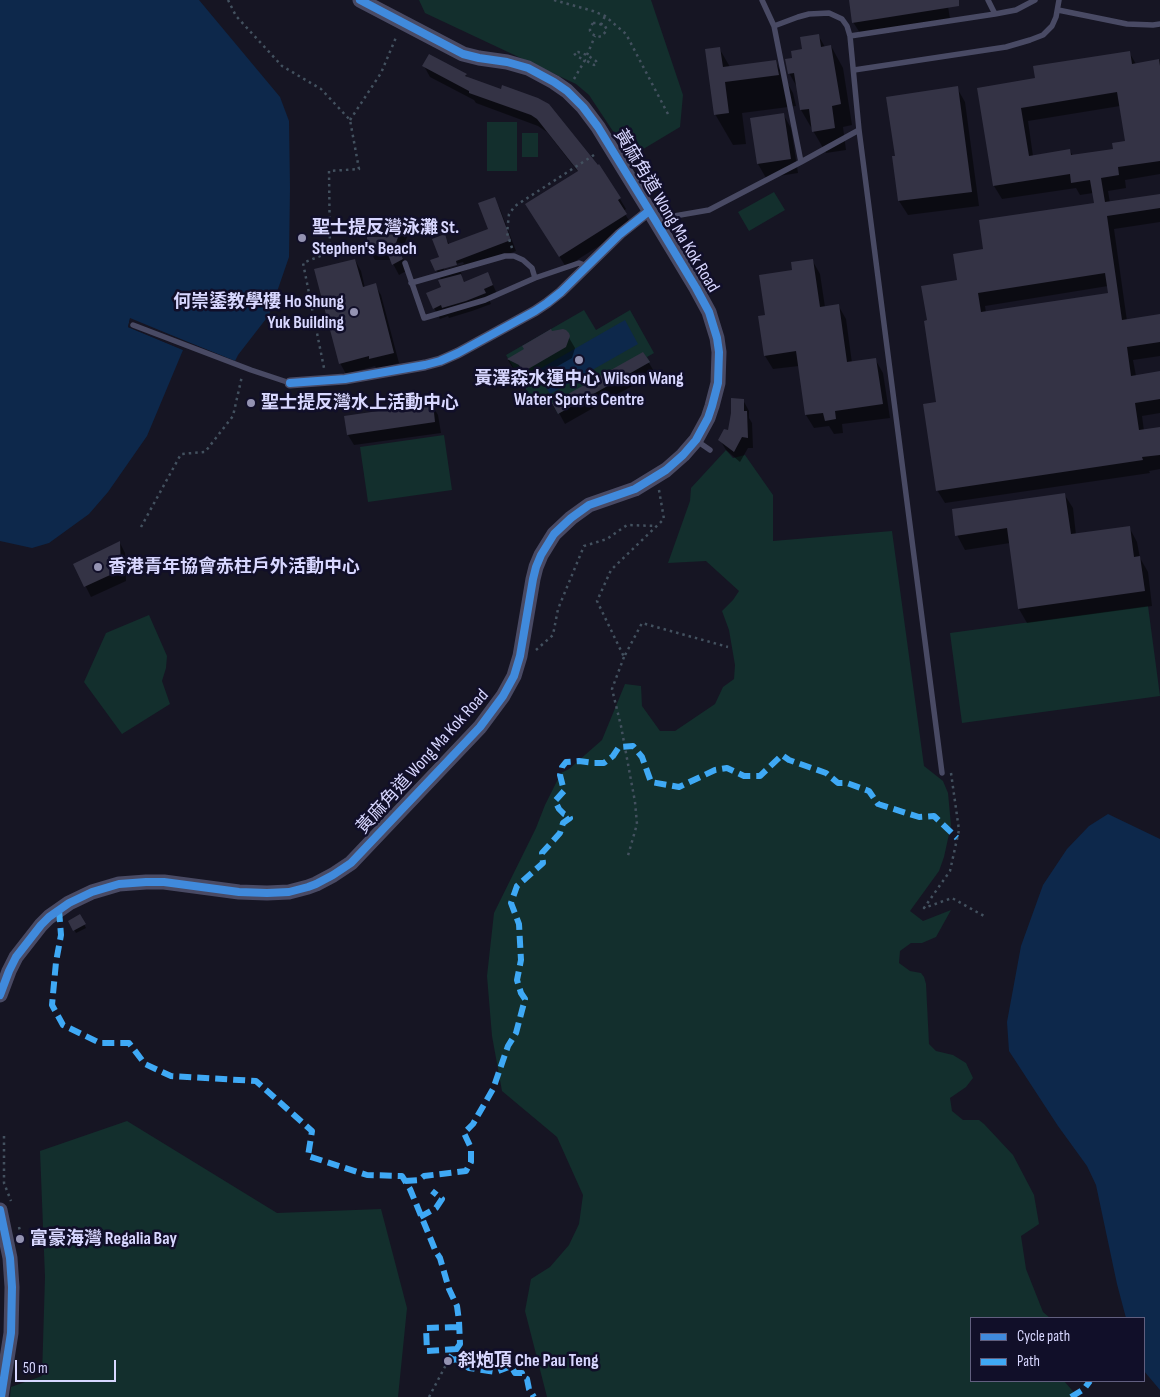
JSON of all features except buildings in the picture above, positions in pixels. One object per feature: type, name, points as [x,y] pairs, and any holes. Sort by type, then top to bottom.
[{"type":"street","name":"黃麻角道 Wong Ma Kok Road","points":[[0,995],[16,957],[41,925],[69,903],[92,892],[119,884],[155,882],[222,891],[278,893],[308,887],[342,870],[360,854],[488,717],[504,696],[517,667],[533,579],[547,544],[562,526],[580,511],[598,501],[635,489],[666,470],[696,440],[708,418],[716,396],[719,368],[717,338],[709,312],[652,215],[594,121],[583,107],[567,91],[528,68],[463,54],[360,0]]},
{"type":"street","points":[[290,383],[345,378],[425,365],[448,358],[541,307],[561,292],[620,234],[652,215]]},
{"type":"street","points":[[0,1210],[10,1258],[12,1287],[11,1334],[1,1397]]},
{"type":"lane","points":[[762,0],[774,26],[801,162]]},
{"type":"lane","points":[[988,0],[996,14]]},
{"type":"lane","points":[[850,36],[996,14],[1016,10],[1035,0]]},
{"type":"lane","points":[[854,70],[1006,48],[1030,40],[1044,35],[1052,26],[1058,10],[1059,0]]},
{"type":"lane","points":[[1058,10],[1126,24],[1160,24]]},
{"type":"lane","points":[[774,26],[809,14],[829,13],[842,19],[847,26],[850,36],[859,130],[942,773]]},
{"type":"lane","points":[[652,215],[709,210],[859,130]]},
{"type":"lane","points":[[412,284],[504,256],[514,256],[523,260],[532,268],[535,278]]},
{"type":"lane","points":[[405,263],[424,318],[485,300],[535,278],[579,263],[587,266]]},
{"type":"lane","points":[[133,325],[244,368],[290,383]]},
{"type":"lane","points":[[696,440],[710,450]]},
{"type":"path","points":[[228,0],[236,16],[282,66],[322,89],[350,120],[359,169],[329,171],[330,252],[303,263],[326,375]]},
{"type":"path","points":[[554,0],[605,16],[626,34],[669,116]]},
{"type":"path","points":[[601,25],[605,16]]},
{"type":"path","points":[[593,23],[601,25],[607,30],[602,36],[595,36],[590,31],[590,28],[593,23]]},
{"type":"path","points":[[350,120],[381,72],[399,31]]},
{"type":"path","points":[[587,55],[595,36]]},
{"type":"path","points":[[578,52],[587,55],[596,61],[597,64],[594,65],[585,60],[576,56],[574,53],[578,52]]},
{"type":"path","points":[[581,66],[585,60]]},
{"type":"path","points":[[514,256],[508,233],[511,210],[599,152]]},
{"type":"path","points":[[141,527],[181,454],[205,452],[233,416],[244,368]]},
{"type":"path","points":[[624,657],[597,601],[611,570],[664,519],[656,476]]},
{"type":"path","points":[[517,667],[553,634],[558,608],[584,546],[607,539],[627,525],[658,526]]},
{"type":"path","points":[[627,859],[637,824],[635,802],[612,689],[624,657],[642,623],[728,647]]},
{"type":"path","points":[[942,773],[952,773],[959,830],[950,871],[924,908],[952,898],[984,916]]},
{"type":"path","points":[[428,1397],[448,1361]]},
{"type":"green space","points":[[419,0],[651,0],[683,95],[680,127],[630,157],[589,95],[576,84],[425,13]]},
{"type":"green space","points":[[487,122],[517,122],[517,171],[487,171]]},
{"type":"green space","points":[[522,133],[538,133],[538,157],[522,157]]},
{"type":"green space","points":[[774,192],[785,210],[749,231],[738,212]]},
{"type":"green space","name":"黃澤森水運中心 Wilson Wang Water Sports Centre","points":[[584,310],[596,330],[630,310],[654,353],[647,357],[650,362],[558,414],[552,403],[531,398],[506,355]]},
{"type":"green space","points":[[444,435],[452,490],[368,502],[360,447]]},
{"type":"green space","points":[[726,450],[733,458],[745,455],[773,495],[773,541],[892,531],[924,766],[943,781],[948,793],[951,825],[939,871],[910,911],[923,921],[951,910],[936,937],[922,943],[911,943],[900,951],[899,963],[910,971],[921,973],[924,977],[929,1044],[936,1051],[953,1055],[966,1063],[973,1078],[966,1087],[950,1098],[952,1111],[963,1120],[979,1120],[984,1124],[1013,1155],[1034,1195],[1039,1224],[1021,1236],[1026,1269],[1043,1312],[1049,1317],[970,1317],[970,1382],[1065,1382],[1078,1397],[547,1397],[525,1311],[531,1279],[550,1267],[569,1245],[579,1224],[583,1195],[557,1137],[502,1091],[492,1036],[487,976],[494,913],[561,773],[569,769],[602,740],[625,684],[641,686],[642,706],[660,731],[675,731],[715,704],[723,687],[734,679],[735,665],[729,630],[722,611],[739,591],[706,561],[668,563],[690,501],[691,488]]},
{"type":"green space","points":[[1148,606],[1160,696],[962,723],[950,633]]},
{"type":"green space","points":[[149,615],[167,656],[162,681],[170,704],[122,734],[84,682],[106,633]]},
{"type":"green space","points":[[127,1121],[277,1213],[381,1209],[407,1308],[398,1397],[10,1397],[11,1387],[42,1376],[45,1277],[40,1151]]},
{"type":"water","points":[[0,0],[199,0],[280,97],[289,121],[289,257],[269,315],[235,361],[130,319],[128,327],[183,350],[147,436],[108,492],[89,514],[49,543],[32,548],[0,541]]},
{"type":"water","points":[[625,320],[638,344],[550,394],[536,371]]},
{"type":"water","points":[[1108,814],[1160,839],[1160,1390],[1145,1372],[1145,1317],[1126,1317],[1096,1185],[1087,1166],[1058,1126],[1009,1051],[1007,1022],[1021,946],[1043,885],[1067,849],[1089,826]]},
{"type":"pier","points":[[130,318],[235,361],[234,363],[132,322],[131,326],[184,348],[186,351],[128,327]]},
{"type":"marked path","points":[[405,1181],[419,1180],[424,1176],[466,1171],[471,1162],[471,1148],[464,1133],[473,1124],[493,1089],[508,1046],[516,1033],[525,999],[517,980],[521,960],[519,924],[511,903],[517,886],[543,863],[542,853],[560,833],[563,823],[570,818],[559,809],[555,801],[564,791],[560,775],[562,767],[566,762],[604,763],[613,756],[619,747],[633,746],[642,757],[651,782],[679,787],[715,770],[727,768],[744,776],[760,776],[782,755],[789,760],[826,773],[838,783],[847,783],[869,791],[878,804],[919,817],[934,816],[957,838]]},
{"type":"marked path","points":[[59,910],[61,935],[56,962],[52,1005],[63,1025],[100,1043],[129,1043],[145,1064],[171,1076],[256,1081],[312,1131],[308,1156],[367,1175],[402,1176],[410,1189],[440,1258],[449,1289],[457,1306],[460,1344],[448,1361]]},
{"type":"marked path","points":[[420,1217],[436,1208],[442,1199],[432,1191]]},
{"type":"marked path","points":[[457,1349],[427,1351],[426,1328],[459,1327]]},
{"type":"marked path","points":[[448,1361],[457,1359],[469,1368],[496,1372],[511,1366],[515,1373],[522,1373],[523,1377],[527,1379],[529,1389],[534,1397]]},
{"type":"marked path","points":[[1071,1397],[1084,1389],[1089,1382]]},
{"type":"cycle path","points":[[0,995],[16,957],[41,925],[69,903],[92,892],[119,884],[146,882],[164,882],[239,892],[289,892],[316,884],[351,863],[480,727],[503,696],[514,676],[520,656],[536,567],[554,534],[589,505],[635,489],[666,470],[696,440],[708,418],[718,383],[719,352],[709,312],[598,127],[583,107],[567,91],[528,68],[463,54],[360,0]]},
{"type":"cycle path","points":[[290,383],[345,379],[425,365],[458,353],[547,303],[561,292],[620,234],[649,211]]},
{"type":"cycle path","points":[[0,1210],[10,1258],[12,1287],[11,1333],[1,1397]]},
{"type":"place","name":"聖士提反灣泳灘 St. Stephen's Beach","points":[[302,238]]},
{"type":"place","name":"何崇鋈教學樓 Ho Shung Yuk Building","points":[[354,312]]},
{"type":"place","name":"黃澤森水運中心 Wilson Wang Water Sports Centre","points":[[579,360]]},
{"type":"place","name":"聖士提反灣水上活動中心","points":[[251,403]]},
{"type":"place","name":"香港青年協會赤柱戶外活動中心","points":[[98,567]]},
{"type":"place","name":"富豪海灣 Regalia Bay","points":[[20,1239]]},
{"type":"place","name":"斜炮頂 Che Pau Teng","points":[[448,1361]]}]
